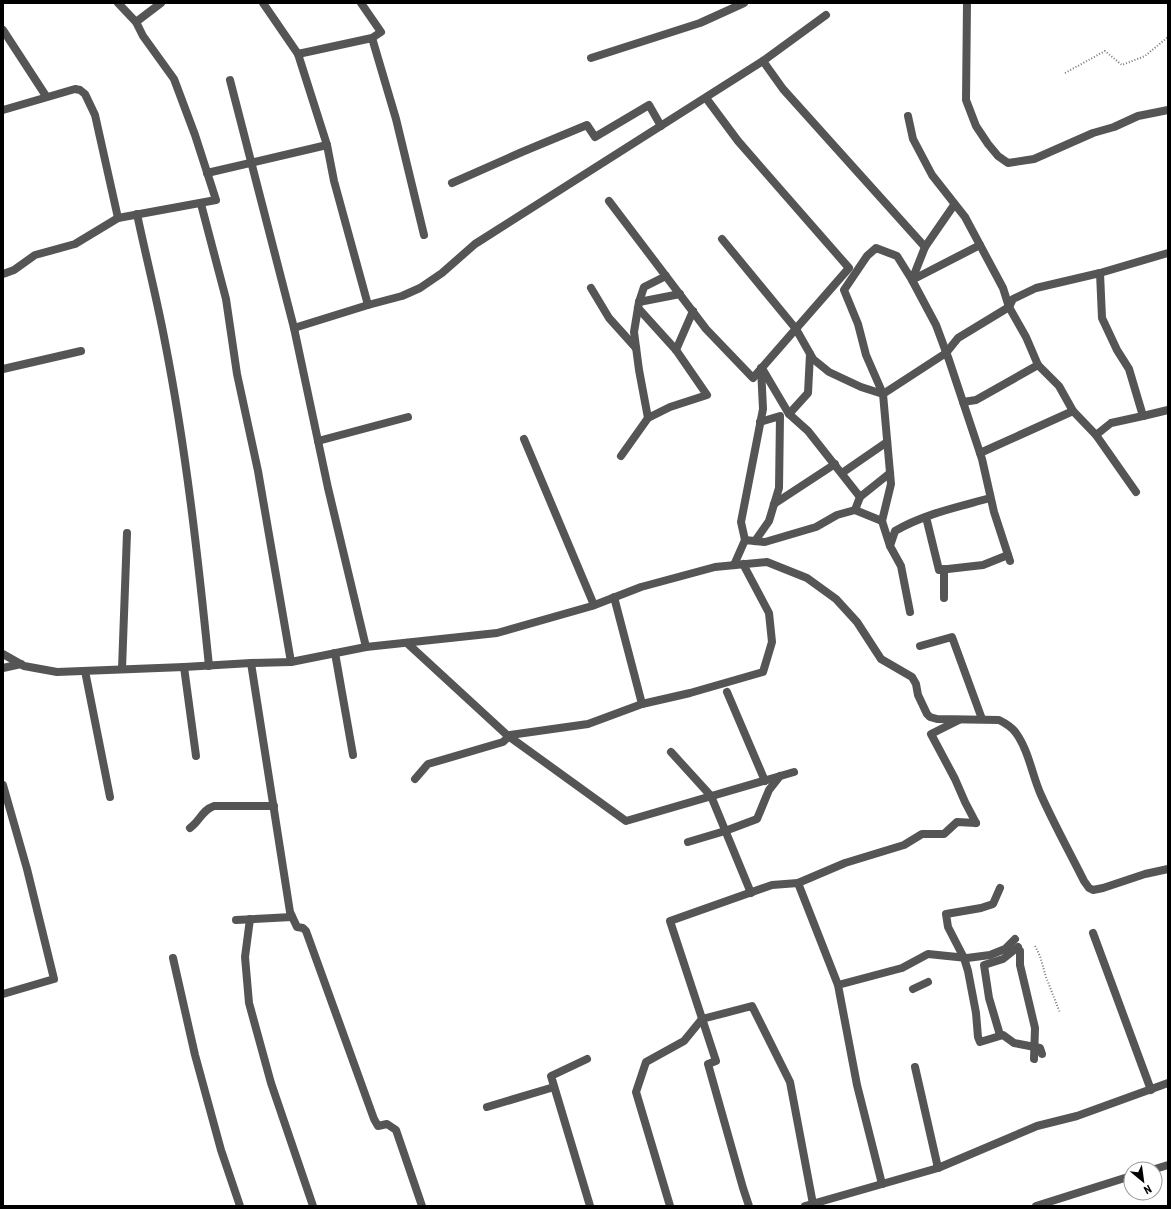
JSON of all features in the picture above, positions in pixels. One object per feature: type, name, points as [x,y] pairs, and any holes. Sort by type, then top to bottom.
[{"type":"street","points":[[3,274],[14,270],[35,255],[75,244],[118,218],[201,204],[216,200],[195,135],[174,80],[142,36],[136,22],[118,3]]},
{"type":"street","points":[[136,22],[161,3]]},
{"type":"street","points":[[263,3],[298,54],[327,145],[334,180],[368,305]]},
{"type":"street","points":[[298,54],[372,38],[381,32],[361,3]]},
{"type":"street","points":[[591,58],[700,23],[744,3]]},
{"type":"street","points":[[967,3],[966,100],[976,126],[988,144],[998,156],[1008,163],[1034,159],[1093,133],[1114,127],[1138,116],[1168,110]]},
{"type":"street","points":[[294,328],[402,296],[420,288],[442,273],[475,244],[763,61],[826,15]]},
{"type":"street","points":[[3,30],[46,96]]},
{"type":"street","points":[[372,38],[396,119],[424,234]]},
{"type":"street","points":[[763,61],[784,89],[925,247]]},
{"type":"street","points":[[230,80],[294,328],[328,488],[366,648]]},
{"type":"street","points":[[3,110],[46,96],[75,89],[80,90],[85,94],[95,115],[118,218]]},
{"type":"street","points":[[609,201],[706,329],[753,378],[849,268],[738,141],[706,98]]},
{"type":"street","points":[[452,183],[588,125],[595,137],[649,105],[661,126]]},
{"type":"street","points":[[908,116],[913,139],[932,175],[954,205],[965,217],[1003,288],[1009,307],[1026,337],[1038,365],[1059,386],[1073,411],[1096,435],[1136,492]]},
{"type":"street","points":[[207,173],[327,145]]},
{"type":"street","points":[[201,204],[226,299],[237,374],[258,470],[292,662]]},
{"type":"street","points":[[912,280],[925,247],[954,205]]},
{"type":"street","points":[[137,214],[165,341],[188,474],[209,666]]},
{"type":"street","points":[[722,239],[796,329],[813,359],[829,372],[883,394]]},
{"type":"street","points":[[912,280],[980,245]]},
{"type":"street","points":[[910,612],[901,566],[890,546],[882,520],[892,484],[883,394],[866,355],[858,324],[844,290],[867,256],[876,248],[897,256],[912,280],[936,325],[980,453],[990,498],[1009,558],[983,565],[939,570],[926,517]]},
{"type":"street","points":[[883,394],[946,353],[958,338],[1009,307],[1013,299],[1036,288],[1100,273],[1168,253]]},
{"type":"street","points":[[1100,273],[1102,318],[1117,350],[1129,369],[1143,416]]},
{"type":"street","points":[[648,418],[644,406],[634,332],[644,287],[666,276]]},
{"type":"street","points":[[591,288],[609,318],[636,348]]},
{"type":"street","points":[[639,305],[680,294]]},
{"type":"street","points":[[621,456],[648,418],[670,407],[707,395],[676,350],[639,305]]},
{"type":"street","points":[[676,350],[693,312]]},
{"type":"street","points":[[3,369],[81,351]]},
{"type":"street","points":[[789,414],[808,393],[810,354]]},
{"type":"street","points":[[963,402],[976,400],[1038,365]]},
{"type":"street","points":[[761,368],[789,414],[808,431],[860,498]]},
{"type":"street","points":[[734,565],[745,540],[741,522],[763,409],[761,368]]},
{"type":"street","points":[[1096,435],[1111,423],[1168,410]]},
{"type":"street","points":[[980,453],[1073,411]]},
{"type":"street","points":[[318,441],[408,416]]},
{"type":"street","points":[[756,541],[769,520],[778,488],[780,416],[760,422]]},
{"type":"street","points":[[524,439],[594,605]]},
{"type":"street","points":[[842,473],[887,442]]},
{"type":"street","points":[[774,504],[834,464]]},
{"type":"street","points":[[855,510],[860,498],[890,472]]},
{"type":"street","points":[[890,546],[894,531],[906,524],[990,498]]},
{"type":"street","points":[[745,540],[765,542],[816,527],[837,515],[855,510],[882,520]]},
{"type":"street","points":[[122,670],[127,532]]},
{"type":"street","points":[[3,654],[21,664],[57,672],[292,662],[366,648],[497,633],[594,605],[649,585],[715,567],[767,562],[807,578],[836,599],[857,622],[881,659],[899,668],[912,677],[916,684],[918,695],[926,714],[930,717],[937,719],[999,720],[1015,732],[1028,754],[1041,796],[1089,888],[1093,890],[1103,888],[1146,874],[1168,869]]},
{"type":"street","points":[[415,780],[428,764],[503,742],[510,735],[588,724],[642,704],[690,693],[763,672],[772,642],[769,613],[743,564]]},
{"type":"street","points":[[944,569],[944,598]]},
{"type":"street","points":[[614,597],[642,704]]},
{"type":"street","points":[[920,646],[952,637],[982,720]]},
{"type":"street","points":[[407,643],[509,737],[626,821],[794,772]]},
{"type":"street","points":[[334,653],[353,755]]},
{"type":"street","points":[[251,663],[292,918],[297,927],[303,928],[306,932],[374,1120],[378,1126],[387,1124],[396,1130],[422,1206]]},
{"type":"street","points":[[3,668],[21,664]]},
{"type":"street","points":[[184,667],[196,756]]},
{"type":"street","points":[[85,671],[110,797]]},
{"type":"street","points":[[727,692],[765,781]]},
{"type":"street","points":[[749,1206],[708,1064],[716,1061],[670,921],[772,885],[798,883],[845,863],[904,845],[922,834],[944,834],[957,822],[976,823],[931,734],[960,719]]},
{"type":"street","points":[[671,752],[711,796],[751,893]]},
{"type":"street","points":[[688,842],[757,818],[769,790],[780,776]]},
{"type":"street","points":[[3,785],[27,870],[54,979],[3,994]]},
{"type":"street","points":[[190,828],[197,824],[207,808],[214,806],[274,806]]},
{"type":"street","points":[[798,883],[838,985],[857,1085],[882,1184]]},
{"type":"street","points":[[1000,888],[993,904],[981,908],[946,914],[948,927],[964,958],[968,971],[980,1042],[1003,1034],[1014,1043],[1040,1048],[1042,1054]]},
{"type":"street","points":[[236,920],[292,918]]},
{"type":"street","points":[[250,920],[245,957],[249,1003],[271,1083],[313,1206]]},
{"type":"street","points":[[1093,933],[1151,1090]]},
{"type":"street","points":[[838,985],[902,968],[928,954],[964,958],[990,955],[1005,949],[1015,939]]},
{"type":"street","points":[[1000,1035],[989,998],[984,965],[1003,960],[1019,949],[1020,965],[1035,1028],[1033,1046],[1034,1059]]},
{"type":"street","points":[[173,958],[203,1084],[221,1150],[240,1206]]},
{"type":"street","points":[[913,988],[928,982]]},
{"type":"street","points":[[670,1206],[636,1092],[646,1062],[684,1041],[702,1019],[752,1006],[790,1082],[813,1204]]},
{"type":"street","points":[[587,1060],[551,1076],[590,1206]]},
{"type":"street","points":[[915,1067],[938,1168]]},
{"type":"street","points":[[805,1206],[938,1168],[1038,1126],[1077,1116],[1168,1083]]},
{"type":"street","points":[[487,1107],[554,1087]]},
{"type":"street","points":[[1036,1206],[1123,1179]]},
{"type":"path","points":[[1065,73],[1105,51],[1122,65],[1146,56],[1168,37]]},
{"type":"path","points":[[1035,946],[1060,1013]]}]
